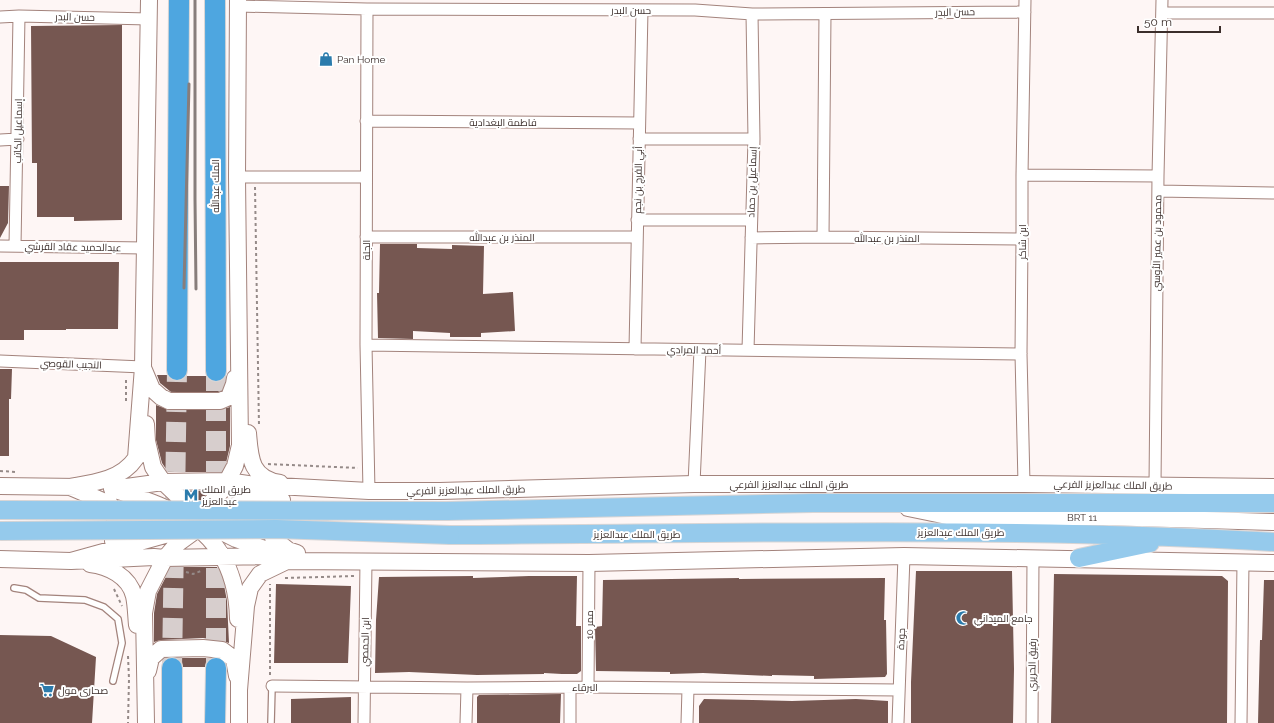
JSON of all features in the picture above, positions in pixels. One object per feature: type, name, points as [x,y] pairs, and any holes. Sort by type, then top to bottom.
[{"type":"highway","points":[[177,370],[179,0]]},
{"type":"highway","name":"الملك عبدالله","points":[[215,0],[216,371]]},
{"type":"highway","points":[[172,668],[172,723]]},
{"type":"highway","points":[[215,723],[216,668]]},
{"type":"main road","points":[[69,487],[99,482],[118,474],[133,463],[136,458],[143,367],[149,0]]},
{"type":"main road","points":[[146,723],[144,613],[148,591],[164,558],[199,522],[225,487],[235,466],[240,445],[237,177],[238,3]]},
{"type":"main road","points":[[143,367],[152,389],[160,397],[169,401],[220,402],[229,396],[234,384],[239,340]]},
{"type":"main road","points":[[239,340],[250,458],[255,470],[273,482],[305,487]]},
{"type":"main road","points":[[143,367],[147,441],[153,467],[163,482],[199,522],[229,568],[237,602],[239,723]]},
{"type":"main road","points":[[112,489],[163,482],[227,481],[262,486],[305,487]]},
{"type":"main road","name":"طريق الملك عبدالعزيز الفرعي","points":[[305,487],[369,491],[694,484],[1024,484],[1274,487]]},
{"type":"main road","points":[[0,486],[93,487],[112,489],[167,508],[236,539],[287,557]]},
{"type":"main road","points":[[633,486],[662,494],[728,493],[792,495],[804,498],[813,503]]},
{"type":"main road","points":[[69,487],[110,504],[117,524],[113,543],[106,548],[71,561]]},
{"type":"main road","points":[[71,561],[174,533],[270,492],[305,487]]},
{"type":"main road","points":[[305,487],[280,501],[272,521],[273,538],[288,550],[315,560]]},
{"type":"main road","points":[[0,510],[447,511],[813,503],[1274,503]]},
{"type":"main road","name":"BRT 11","points":[[891,504],[947,516],[1103,517],[1274,522]]},
{"type":"main road","name":"طريق الملك عبدالعزيز","points":[[0,531],[276,529],[450,535],[995,532],[1171,537],[1274,542]]},
{"type":"main road","points":[[1239,540],[1274,533]]},
{"type":"main road","points":[[1079,558],[1155,542],[1171,537]]},
{"type":"main road","points":[[239,690],[246,606],[250,588],[260,574],[287,560],[589,563],[904,556],[1079,558],[1274,563]]},
{"type":"main road","points":[[0,559],[71,561],[154,557],[287,557],[315,560]]},
{"type":"main road","points":[[71,561],[99,565],[117,573],[117,584],[134,595],[146,723]]},
{"type":"main road","points":[[146,723],[148,669],[151,658],[161,649],[203,648],[222,650],[234,659],[239,690]]},
{"type":"street","name":"ابن شاكر","points":[[1024,484],[1021,354],[1025,0]]},
{"type":"street","name":"محمود بن عمير الأوسي","points":[[1155,485],[1158,176],[1162,0]]},
{"type":"street","name":"حسن البدر","points":[[238,3],[302,4],[367,9],[642,10],[695,5],[752,14],[1025,12]]},
{"type":"street","name":"الجلة","points":[[367,9],[366,346],[369,491]]},
{"type":"street","name":"أبي الفرج بن نجم","points":[[635,349],[642,10]]},
{"type":"street","points":[[1162,13],[1274,13]]},
{"type":"street","name":"إسماعيل بن حماد","points":[[748,350],[754,139],[752,14]]},
{"type":"street","points":[[823,237],[826,14]]},
{"type":"street","name":"حسن البدر","points":[[0,17],[19,16],[149,19]]},
{"type":"street","name":"إسماعيل الكاتب","points":[[15,246],[19,16]]},
{"type":"street","name":"فاطمة البغدادية","points":[[366,121],[639,123]]},
{"type":"street","points":[[639,139],[754,139]]},
{"type":"street","points":[[0,140],[18,140]]},
{"type":"street","points":[[1022,175],[1158,176]]},
{"type":"street","points":[[237,177],[366,176]]},
{"type":"street","points":[[1158,191],[1274,193]]},
{"type":"street","points":[[638,220],[751,220]]},
{"type":"street","name":"المنذر بن عبدالله","points":[[366,236],[637,237]]},
{"type":"street","name":"المنذر بن عبدالله","points":[[751,238],[823,237],[1022,239]]},
{"type":"street","name":"عبدالحميد عقاد القرشي","points":[[0,246],[145,248]]},
{"type":"street","name":"أحمد المرادي","points":[[366,346],[1021,354]]},
{"type":"street","points":[[694,484],[700,350]]},
{"type":"street","name":"النجيب القوصي","points":[[0,362],[143,367]]},
{"type":"street","name":"جودة","points":[[898,723],[904,556]]},
{"type":"street","name":"رفيق الحريري","points":[[1032,723],[1034,558]]},
{"type":"street","name":"ابن الحمصي","points":[[364,723],[366,560]]},
{"type":"street","points":[[1241,723],[1243,562]]},
{"type":"street","name":"ممر 10","points":[[588,687],[589,563]]},
{"type":"street","name":"البرقاء","points":[[272,686],[899,690]]},
{"type":"street","points":[[466,723],[467,688]]},
{"type":"street","points":[[570,688],[570,723]]},
{"type":"street","points":[[687,723],[688,689]]},
{"type":"lane","points":[[14,588],[26,590],[39,598],[86,600],[104,607],[118,619],[122,643],[113,681]]},
{"type":"lane","points":[[271,723],[272,686]]},
{"type":"path","points":[[255,177],[259,433]]},
{"type":"path","points":[[126,366],[126,404]]},
{"type":"path","points":[[264,459],[268,464],[369,469]]},
{"type":"path","points":[[0,471],[23,472]]},
{"type":"path","points":[[278,578],[366,576]]},
{"type":"path","points":[[270,578],[269,670],[272,686]]},
{"type":"path","points":[[117,584],[124,611]]},
{"type":"path","points":[[127,651],[129,679],[128,723]]},
{"type":"building","points":[[122,25],[122,220],[74,221],[74,217],[37,217],[37,163],[32,163],[31,26]]},
{"type":"building","points":[[0,186],[9,186],[8,223],[0,238]]},
{"type":"building","points":[[380,244],[417,244],[417,248],[452,249],[452,245],[484,246],[483,294],[513,292],[515,331],[481,333],[481,337],[450,337],[450,333],[413,331],[413,339],[378,338],[377,293],[379,293]]},
{"type":"building","points":[[0,262],[119,262],[118,329],[24,330],[24,340],[0,340]]},
{"type":"building","points":[[0,369],[12,369],[11,399],[9,399],[9,456],[0,456]]},
{"type":"building","points":[[157,375],[167,375],[171,380],[177,381],[182,380],[187,376],[206,376],[210,381],[216,382],[221,381],[225,377],[222,390],[218,392],[171,392],[160,383]]},
{"type":"building","points":[[156,405],[169,410],[220,410],[230,407],[230,446],[226,463],[221,472],[168,472],[162,463],[156,440]]},
{"type":"building","points":[[187,491],[209,491],[201,500],[196,500]]},
{"type":"building","points":[[171,567],[217,567],[224,585],[227,601],[229,643],[203,638],[161,640],[154,642],[154,613],[157,594]]},
{"type":"building","name":"جامع الميداني","points":[[916,571],[1012,571],[1014,669],[1013,723],[911,723],[911,682]]},
{"type":"building","points":[[1054,574],[1222,576],[1228,581],[1227,723],[1051,723]]},
{"type":"building","points":[[473,576],[473,578],[577,576],[576,626],[581,626],[581,671],[577,674],[544,673],[477,675],[409,672],[375,673],[376,620],[379,577]]},
{"type":"building","points":[[885,578],[884,620],[886,620],[887,674],[885,677],[814,679],[814,676],[703,673],[670,674],[670,672],[596,671],[595,627],[602,626],[603,580]]},
{"type":"building","points":[[1264,580],[1274,580],[1274,723],[1258,723],[1260,640],[1262,640]]},
{"type":"building","points":[[276,584],[351,586],[348,663],[274,663]]},
{"type":"building","name":"صحارى مول","points":[[0,635],[51,636],[96,657],[92,723],[0,723]]},
{"type":"building","points":[[178,658],[210,658],[206,662],[205,667],[183,667],[182,662]]},
{"type":"building","points":[[561,694],[560,723],[477,723],[477,697],[479,695]]},
{"type":"building","points":[[351,697],[351,723],[291,723],[291,699]]},
{"type":"building","points":[[704,699],[792,701],[856,699],[888,701],[888,723],[699,723],[699,706]]},
{"type":"tunnel","points":[[175,502],[177,370]]},
{"type":"tunnel","points":[[216,371],[216,500]]},
{"type":"tunnel","points":[[216,538],[216,668]]},
{"type":"tunnel","points":[[172,668],[174,540]]},
{"type":"railway","points":[[195,0],[196,289]]},
{"type":"railway","points":[[184,288],[189,84]]},
{"type":"place","name":"Pan Home","points":[[326,59]]},
{"type":"place","name":"طريق الملك عبدالعزيز","points":[[191,495]]},
{"type":"place","name":"جامع الميداني","points":[[963,618]]},
{"type":"place","name":"صحارى مول","points":[[47,690]]}]
